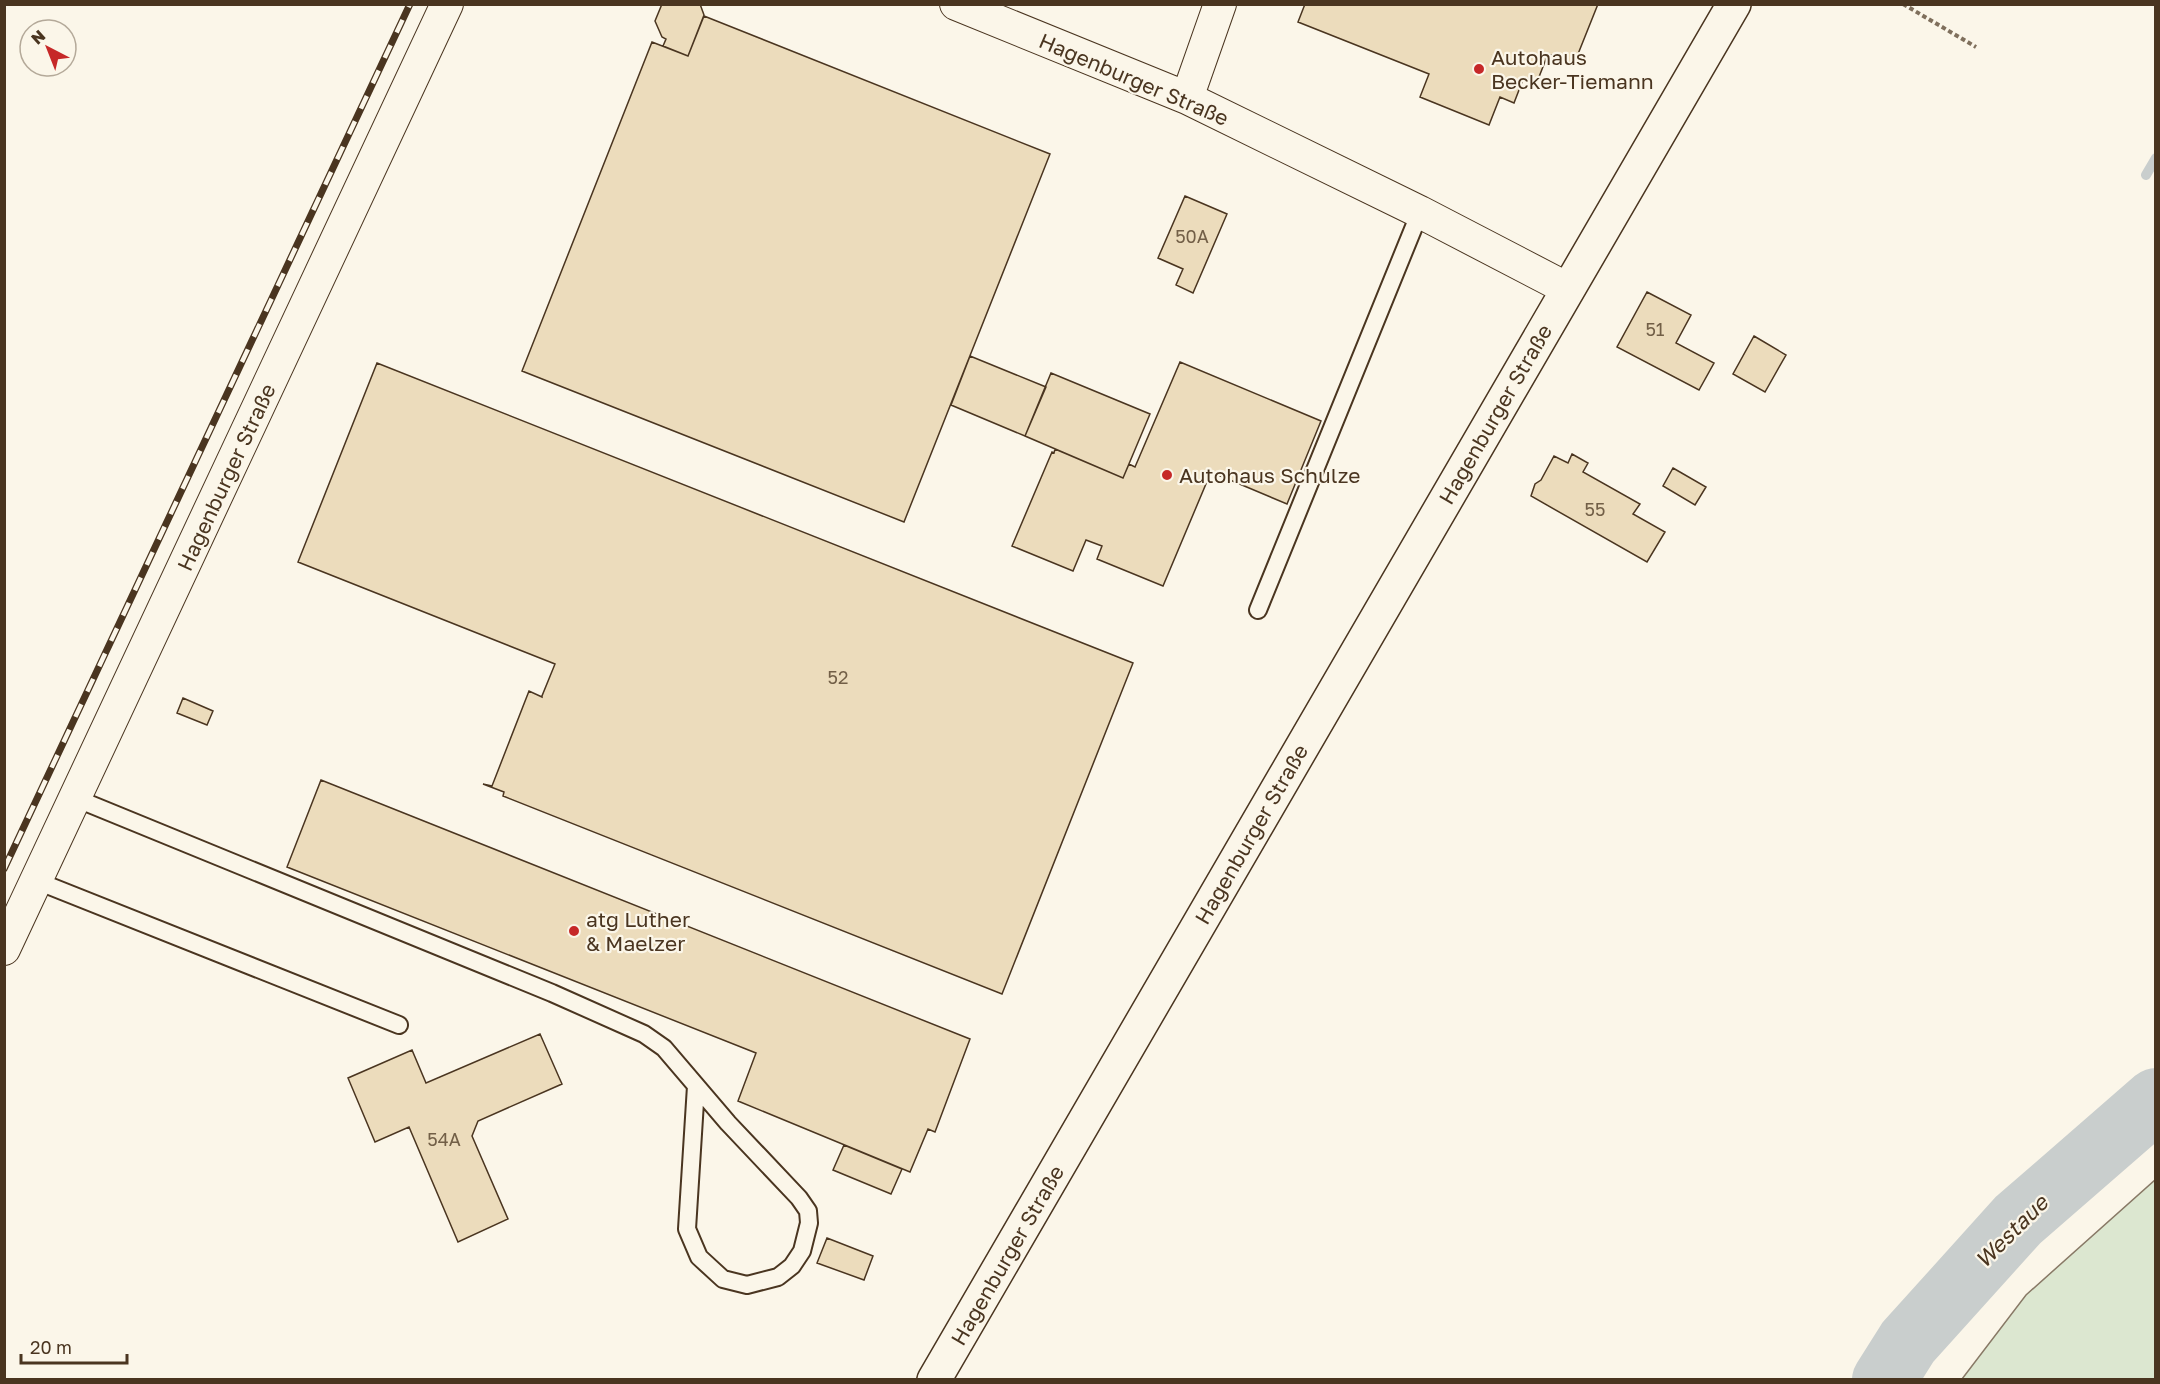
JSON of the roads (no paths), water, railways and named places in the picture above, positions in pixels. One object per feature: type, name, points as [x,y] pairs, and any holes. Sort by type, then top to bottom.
[{"type":"main road","name":"Hagenburger Straße","points":[[934,1380],[1734,4]]},
{"type":"street","name":"Hagenburger Straße","points":[[4,949],[447,4]]},
{"type":"street","name":"Hagenburger Straße","points":[[956,4],[1187,98],[1420,212],[1568,289]]},
{"type":"street","points":[[1187,98],[1220,4]]},
{"type":"lane","points":[[1258,610],[1420,212]]},
{"type":"lane","points":[[75,798],[552,993],[644,1034],[664,1048],[808,1210],[809,1223],[802,1251],[792,1266],[778,1277],[747,1285],[723,1279],[699,1257],[687,1229],[696,1086]]},
{"type":"lane","points":[[37,881],[399,1025]]},
{"type":"waterway","points":[[2146,175],[2156,158]]},
{"type":"waterway","name":"Westaue","points":[[1884,1380],[1908,1342],[2018,1220],[2156,1100]]},
{"type":"railway","points":[[4,869],[410,4]]},
{"type":"place","name":"Autohaus Becker-Tiemann","points":[[1479,69]]},
{"type":"place","name":"Autohaus Schulze","points":[[1167,475]]},
{"type":"place","name":"atg Luther & Maelzer","points":[[574,931]]}]
